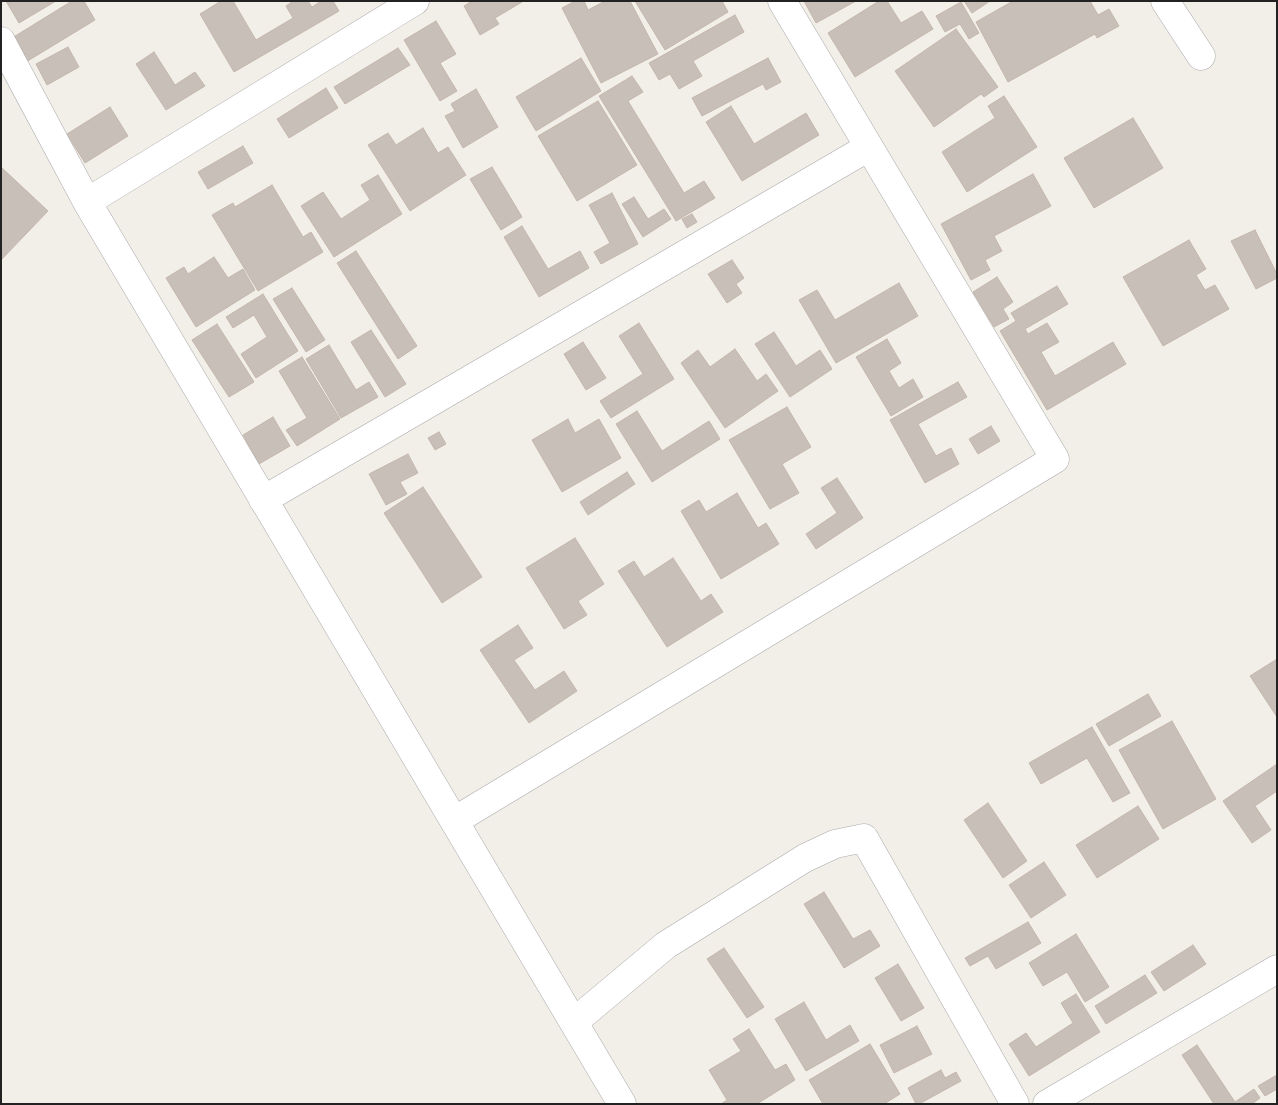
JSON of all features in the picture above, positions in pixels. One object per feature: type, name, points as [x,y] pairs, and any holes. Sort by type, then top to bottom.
[{"type":"street","points":[[87,202],[415,1]]},
{"type":"street","points":[[454,821],[1055,459],[782,1]]},
{"type":"street","points":[[1165,1],[1201,56]]},
{"type":"street","points":[[1,41],[87,202],[622,1104]]},
{"type":"street","points":[[264,500],[869,147]]},
{"type":"street","points":[[574,1022],[666,945],[805,858],[836,844],[864,838],[1015,1104]]},
{"type":"street","points":[[1047,1104],[1277,969]]},
{"type":"building","points":[[6,1],[56,1],[19,23]]},
{"type":"building","points":[[72,1],[84,1],[95,20],[26,62],[12,38]]},
{"type":"building","points":[[221,1],[233,1],[256,40],[293,18],[286,6],[293,1],[308,1],[312,7],[321,1],[333,1],[339,11],[234,72],[200,14]]},
{"type":"building","points":[[472,1],[522,2],[495,18],[499,24],[480,35],[464,6]]},
{"type":"building","points":[[575,1],[584,1],[588,10],[605,1],[630,1],[658,54],[601,83],[562,8]]},
{"type":"building","points":[[635,1],[722,1],[728,12],[665,50]]},
{"type":"building","points":[[804,1],[856,1],[816,23]]},
{"type":"building","points":[[879,1],[887,1],[901,23],[922,11],[933,29],[855,77],[828,33]]},
{"type":"building","points":[[964,1],[990,1],[972,13]]},
{"type":"building","points":[[1013,1],[1090,1],[1098,15],[1109,9],[1119,26],[1097,38],[1095,34],[1008,82],[976,22]]},
{"type":"building","points":[[961,2],[979,33],[969,39],[960,24],[945,32],[936,16]]},
{"type":"building","points":[[735,15],[744,32],[693,61],[702,76],[679,89],[670,74],[659,80],[649,63]]},
{"type":"building","points":[[436,21],[456,54],[440,63],[457,91],[440,101],[404,40]]},
{"type":"building","points":[[956,29],[998,87],[984,97],[981,94],[934,127],[895,71]]},
{"type":"building","points":[[68,47],[79,67],[47,85],[36,64]]},
{"type":"building","points":[[398,48],[410,65],[345,104],[334,87]]},
{"type":"building","points":[[154,52],[175,85],[195,72],[205,86],[166,110],[136,64]]},
{"type":"building","points":[[581,58],[601,91],[536,131],[516,97]]},
{"type":"building","points":[[768,58],[781,82],[766,90],[763,84],[702,116],[692,98]]},
{"type":"building","points":[[632,76],[643,92],[628,101],[684,193],[704,181],[715,198],[676,221],[599,96]]},
{"type":"building","points":[[326,88],[338,108],[289,138],[277,119]]},
{"type":"building","points":[[476,89],[498,127],[463,148],[445,116],[455,111],[451,104]]},
{"type":"building","points":[[1004,96],[1037,147],[967,192],[942,152],[995,118],[988,106]]},
{"type":"building","points":[[598,101],[637,165],[577,201],[538,136]]},
{"type":"building","points":[[731,106],[754,144],[806,113],[819,135],[742,181],[706,122]]},
{"type":"building","points":[[110,107],[128,136],[85,163],[67,134]]},
{"type":"building","points":[[1133,118],[1163,168],[1094,208],[1064,158]]},
{"type":"building","points":[[423,128],[438,153],[448,147],[466,175],[410,211],[368,145],[388,133],[396,145]]},
{"type":"building","points":[[243,146],[253,163],[208,189],[198,172]]},
{"type":"building","points":[[1,167],[48,211],[1,260]]},
{"type":"building","points":[[492,167],[522,217],[501,230],[470,179]]},
{"type":"building","points":[[1033,174],[1051,206],[994,236],[1002,251],[985,260],[990,270],[971,280],[941,224]]},
{"type":"building","points":[[378,175],[402,214],[334,257],[301,206],[323,192],[341,219],[370,200],[361,185]]},
{"type":"building","points":[[272,185],[303,237],[311,232],[323,252],[258,291],[212,215],[233,203],[235,207]]},
{"type":"building","points":[[612,193],[638,244],[601,264],[594,252],[610,243],[589,205]]},
{"type":"building","points":[[634,197],[648,219],[664,209],[671,219],[643,237],[622,204]]},
{"type":"building","points":[[692,214],[697,222],[687,228],[682,219]]},
{"type":"building","points":[[522,226],[548,269],[580,251],[589,268],[539,297],[504,237]]},
{"type":"building","points":[[1255,230],[1277,274],[1277,278],[1256,289],[1231,241]]},
{"type":"building","points":[[1189,240],[1206,269],[1196,275],[1205,290],[1215,285],[1229,309],[1163,346],[1123,277]]},
{"type":"building","points":[[356,251],[417,346],[398,359],[337,263]]},
{"type":"building","points":[[214,257],[228,278],[243,269],[255,290],[196,327],[166,278],[184,267],[188,274]]},
{"type":"building","points":[[732,260],[744,278],[736,284],[742,293],[727,303],[708,274]]},
{"type":"building","points":[[997,277],[1013,302],[1003,309],[1009,319],[994,327],[973,292]]},
{"type":"building","points":[[899,283],[918,316],[836,363],[799,300],[817,290],[835,320]]},
{"type":"building","points":[[1057,286],[1068,304],[1025,329],[1028,334],[1047,323],[1059,342],[1041,352],[1055,376],[1113,342],[1126,364],[1047,410],[1000,331],[1016,321],[1011,313]]},
{"type":"building","points":[[292,288],[325,340],[306,352],[273,299]]},
{"type":"building","points":[[263,294],[298,351],[256,378],[241,354],[267,337],[254,315],[233,328],[226,317]]},
{"type":"building","points":[[639,323],[674,379],[611,418],[600,401],[643,374],[619,336]]},
{"type":"building","points":[[217,324],[254,382],[229,397],[192,340]]},
{"type":"building","points":[[371,330],[406,384],[385,397],[351,342]]},
{"type":"building","points":[[774,332],[796,366],[820,350],[832,369],[790,397],[755,344]]},
{"type":"building","points":[[887,339],[901,363],[889,371],[899,388],[913,379],[923,397],[891,416],[856,357]]},
{"type":"building","points":[[583,342],[606,378],[586,390],[564,354]]},
{"type":"building","points":[[329,345],[356,390],[369,382],[378,397],[341,418],[306,359]]},
{"type":"building","points":[[735,349],[757,381],[766,374],[778,391],[725,428],[681,363],[698,350],[710,367]]},
{"type":"building","points":[[302,357],[340,419],[297,446],[286,430],[307,418],[279,371]]},
{"type":"building","points":[[958,382],[967,397],[918,424],[936,456],[951,448],[959,464],[925,483],[890,420]]},
{"type":"building","points":[[787,407],[811,447],[782,464],[799,493],[770,509],[729,440]]},
{"type":"building","points":[[637,411],[662,451],[709,421],[720,439],[652,482],[616,424]]},
{"type":"building","points":[[273,417],[290,446],[259,464],[243,435]]},
{"type":"building","points":[[568,419],[575,433],[599,419],[621,458],[562,492],[532,440]]},
{"type":"building","points":[[991,426],[1000,441],[978,454],[969,439]]},
{"type":"building","points":[[439,432],[446,444],[435,450],[428,438]]},
{"type":"building","points":[[408,454],[418,473],[400,482],[407,494],[386,505],[369,474]]},
{"type":"building","points":[[627,472],[635,484],[588,515],[580,502]]},
{"type":"building","points":[[837,478],[863,518],[816,549],[806,534],[837,513],[821,488]]},
{"type":"building","points":[[423,487],[482,577],[442,603],[384,513]]},
{"type":"building","points":[[737,493],[758,528],[766,523],[779,544],[721,579],[681,511],[699,500],[706,512]]},
{"type":"building","points":[[575,538],[604,584],[578,601],[587,615],[564,629],[526,568]]},
{"type":"building","points":[[673,558],[701,601],[711,594],[723,612],[667,647],[618,571],[634,561],[644,577]]},
{"type":"building","points":[[518,625],[533,648],[514,660],[535,690],[564,671],[577,691],[529,723],[480,650]]},
{"type":"building","points":[[1277,659],[1277,717],[1250,676]]},
{"type":"building","points":[[1148,694],[1161,716],[1109,746],[1096,724]]},
{"type":"building","points":[[1172,721],[1216,799],[1163,829],[1119,750]]},
{"type":"building","points":[[1092,727],[1130,793],[1113,802],[1087,758],[1041,784],[1029,763]]},
{"type":"building","points":[[1277,764],[1277,791],[1255,806],[1271,830],[1252,843],[1223,801]]},
{"type":"building","points":[[988,803],[1027,861],[1003,878],[964,820]]},
{"type":"building","points":[[1138,806],[1159,839],[1097,878],[1076,845]]},
{"type":"building","points":[[1044,862],[1066,895],[1031,918],[1009,885]]},
{"type":"building","points":[[824,892],[853,939],[870,930],[880,946],[844,968],[804,904]]},
{"type":"building","points":[[1028,922],[1041,943],[996,969],[988,956],[970,966],[965,958]]},
{"type":"building","points":[[1076,934],[1109,987],[1085,1002],[1067,972],[1043,986],[1029,963]]},
{"type":"building","points":[[1193,945],[1206,964],[1164,991],[1151,972]]},
{"type":"building","points":[[724,948],[764,1007],[747,1018],[707,959]]},
{"type":"building","points":[[898,964],[924,1008],[901,1021],[875,978]]},
{"type":"building","points":[[1145,975],[1157,993],[1106,1024],[1095,1006]]},
{"type":"building","points":[[1076,994],[1100,1032],[1029,1076],[1009,1044],[1026,1033],[1036,1047],[1073,1023],[1061,1003]]},
{"type":"building","points":[[804,1002],[826,1040],[850,1025],[859,1041],[806,1071],[775,1019]]},
{"type":"building","points":[[917,1026],[932,1054],[894,1073],[880,1045]]},
{"type":"building","points":[[749,1029],[775,1070],[786,1064],[795,1080],[757,1104],[721,1104],[727,1100],[709,1070],[741,1051],[733,1039]]},
{"type":"building","points":[[870,1044],[900,1094],[884,1104],[823,1104],[809,1080]]},
{"type":"building","points":[[1197,1045],[1235,1102],[1254,1089],[1260,1098],[1252,1104],[1214,1104],[1182,1055]]},
{"type":"building","points":[[941,1070],[945,1078],[956,1072],[961,1081],[916,1104],[908,1088]]},
{"type":"building","points":[[1277,1075],[1277,1089],[1265,1096],[1258,1086]]}]
